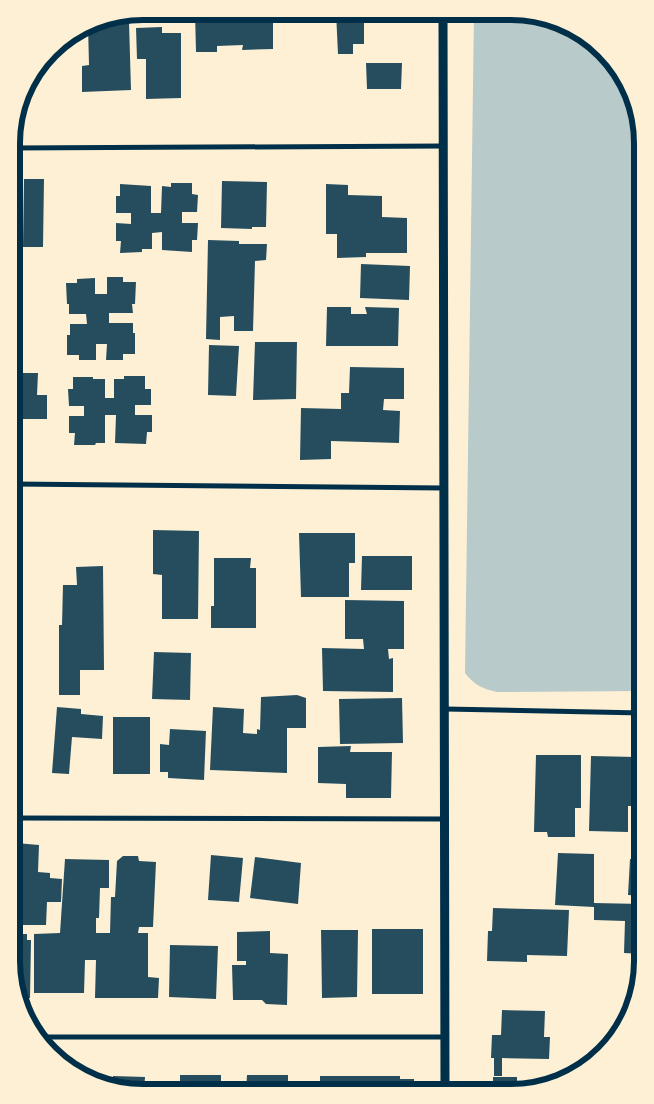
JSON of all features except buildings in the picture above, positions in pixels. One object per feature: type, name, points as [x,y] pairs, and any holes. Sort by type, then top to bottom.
[{"type":"street","points":[[443,20],[445,1084]]},
{"type":"street","points":[[20,148],[444,146]]},
{"type":"street","points":[[20,484],[444,488]]},
{"type":"street","points":[[445,709],[634,713]]},
{"type":"street","points":[[20,818],[445,819]]},
{"type":"street","points":[[46,1037],[445,1037]]},
{"type":"shaded area","points":[[474,20],[527,21],[543,24],[573,36],[598,56],[618,81],[632,119],[634,135],[634,691],[497,692],[479,686],[465,673]]}]
